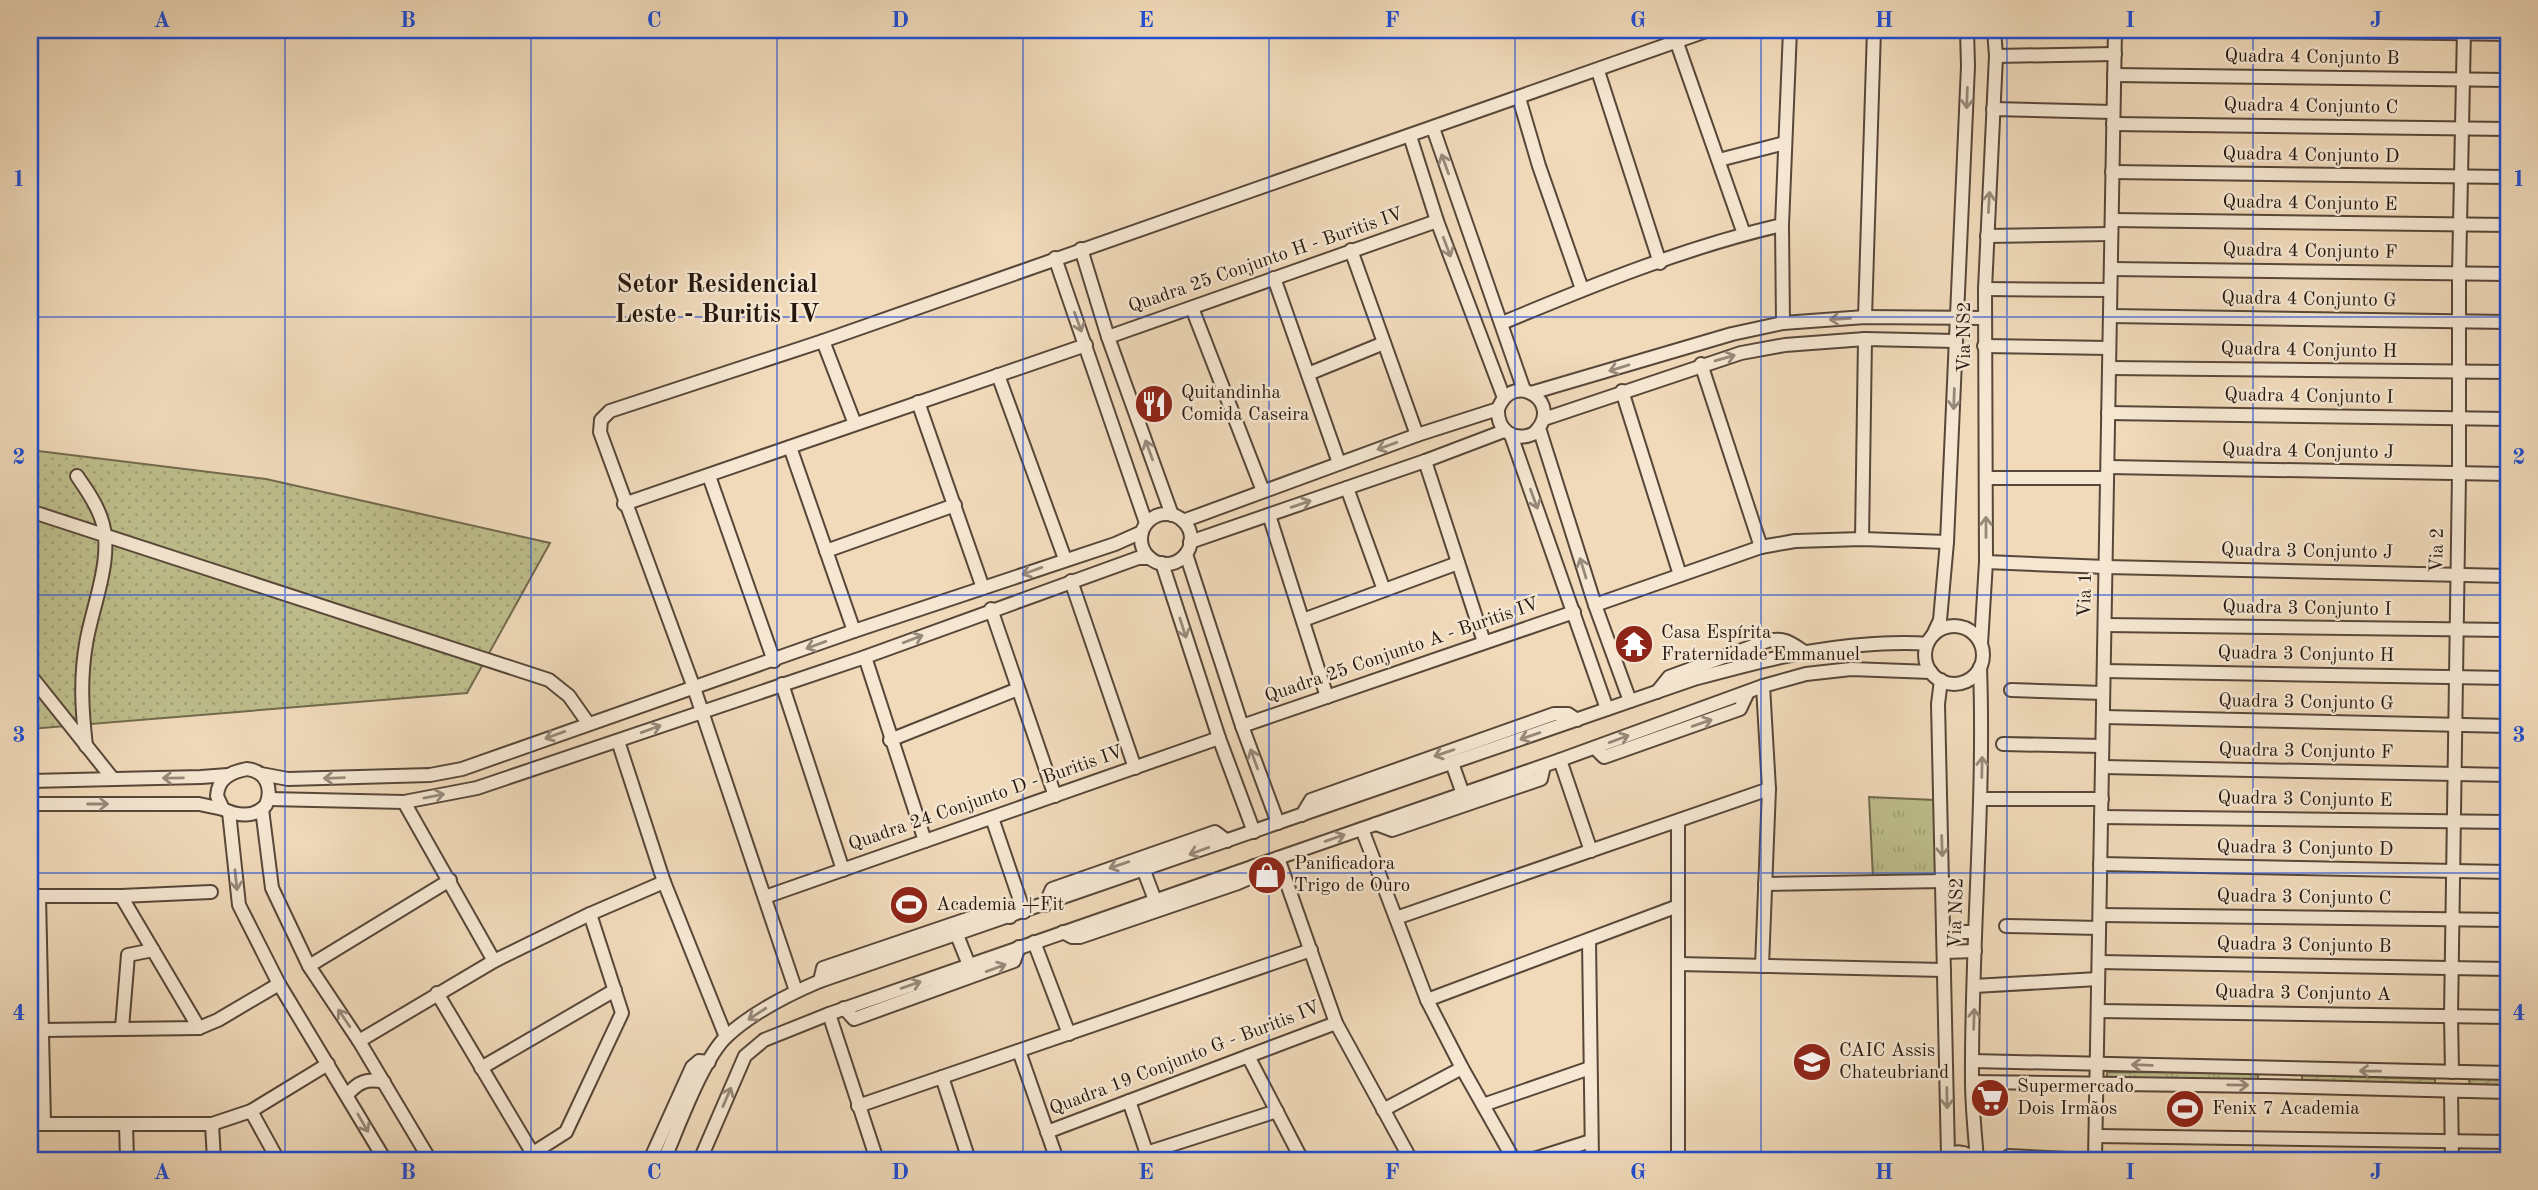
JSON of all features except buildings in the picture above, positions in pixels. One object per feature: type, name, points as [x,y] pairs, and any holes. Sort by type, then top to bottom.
[{"type":"street","points":[[796,991],[694,688],[624,503],[600,432],[601,420],[610,411],[823,341],[1709,30]]},
{"type":"street","points":[[1783,323],[1782,225],[1790,30]]},
{"type":"street","points":[[1866,317],[1874,30]]},
{"type":"street","name":"Via NS2","points":[[1930,639],[1940,620],[1947,542],[1968,66],[1967,30]]},
{"type":"street","name":"Via NS2","points":[[1981,644],[1986,562],[1984,318],[1996,56],[1994,30]]},
{"type":"street","name":"Via 1","points":[[2095,1160],[2115,30]]},
{"type":"street","points":[[2249,30],[2464,31],[2508,34]]},
{"type":"street","name":"Via 2","points":[[2451,1091],[2458,1087],[2460,1082],[2452,1072],[2451,968],[2464,31]]},
{"type":"street","points":[[1676,43],[1744,234]]},
{"type":"street","points":[[1996,56],[2115,54]]},
{"type":"street","points":[[1598,71],[1660,262]]},
{"type":"street","name":"Quadra 4 Conjunto B","points":[[2114,75],[2508,80]]},
{"type":"street","points":[[1519,97],[1539,166],[1582,289]]},
{"type":"street","name":"Quadra 4 Conjunto C","points":[[1993,109],[2113,118],[2508,129]]},
{"type":"street","points":[[1433,128],[1527,391],[1542,403],[1542,424],[1595,605],[1630,701]]},
{"type":"street","points":[[1410,136],[1501,403],[1500,424],[1508,433],[1607,709]]},
{"type":"street","points":[[1719,160],[1785,143]]},
{"type":"street","name":"Quadra 4 Conjunto D","points":[[2112,172],[2508,177]]},
{"type":"street","name":"Quadra 4 Conjunto E","points":[[2112,220],[2508,225]]},
{"type":"street","name":"Quadra 25 Conjunto H - Buritis IV","points":[[1108,337],[1437,221]]},
{"type":"street","points":[[1502,323],[1582,289],[1744,234],[1782,225]]},
{"type":"street","points":[[1987,236],[2111,234]]},
{"type":"street","points":[[1081,249],[1108,337],[1177,518],[1188,527],[1188,548],[1242,726],[1278,823]]},
{"type":"street","points":[[1351,250],[1417,435]]},
{"type":"street","points":[[1055,258],[1086,345],[1144,528],[1142,546],[1156,561],[1254,832]]},
{"type":"street","name":"Quadra 4 Conjunto F","points":[[2111,268],[2508,274]]},
{"type":"street","points":[[1274,278],[1339,463]]},
{"type":"street","points":[[1985,289],[2110,290]]},
{"type":"street","points":[[1192,308],[1263,491]]},
{"type":"street","name":"Quadra 4 Conjunto G","points":[[2110,316],[2508,322]]},
{"type":"street","points":[[30,781],[228,775],[247,769],[288,779],[430,775],[462,769],[854,631],[1115,544],[1144,528],[1158,515],[1177,518],[1263,491],[1501,403],[1516,391],[1527,391],[1732,334],[1783,323],[1866,317],[1984,318]]},
{"type":"street","points":[[1862,539],[1865,339]]},
{"type":"street","points":[[30,804],[199,804],[238,815],[266,804],[404,802],[477,788],[865,657],[1138,558],[1175,562],[1188,548],[1269,515],[1508,433],[1526,437],[1542,424],[1622,391],[1701,365],[1741,353],[1785,345],[1865,339],[1956,341]]},
{"type":"street","points":[[823,341],[855,424]]},
{"type":"street","points":[[1308,374],[1384,343]]},
{"type":"street","points":[[624,503],[1086,345]]},
{"type":"street","points":[[1984,346],[2109,348]]},
{"type":"street","points":[[1701,365],[1761,547]]},
{"type":"street","name":"Quadra 4 Conjunto H","points":[[2109,368],[2508,372]]},
{"type":"street","points":[[998,375],[1065,559]]},
{"type":"street","points":[[1622,391],[1680,575]]},
{"type":"street","points":[[918,402],[983,588]]},
{"type":"street","name":"Quadra 4 Conjunto I","points":[[2108,413],[2508,419]]},
{"type":"street","points":[[790,447],[854,631]]},
{"type":"street","points":[[1425,461],[1484,642]]},
{"type":"street","name":"Quadra 4 Conjunto J","points":[[1986,478],[2107,473],[2508,474]]},
{"type":"street","points":[[77,476],[103,520],[104,535],[103,575],[85,645],[81,703],[86,746]]},
{"type":"street","points":[[709,476],[774,661]]},
{"type":"street","points":[[1347,488],[1384,590]]},
{"type":"street","points":[[826,551],[955,505]]},
{"type":"street","points":[[30,511],[549,680],[569,696],[588,723]]},
{"type":"street","points":[[1269,515],[1327,697]]},
{"type":"street","points":[[1595,605],[1761,547],[1795,541],[1862,539],[1947,542]]},
{"type":"street","name":"Quadra 3 Conjunto J","points":[[1986,562],[2508,576]]},
{"type":"street","points":[[1303,620],[1458,563]]},
{"type":"street","points":[[1071,581],[1135,768]]},
{"type":"street","points":[[991,610],[1055,796]]},
{"type":"street","name":"Quadra 25 Conjunto A - Buritis IV","points":[[1242,726],[1574,612]]},
{"type":"street","name":"Quadra 3 Conjunto I","points":[[2105,625],[2508,630]]},
{"type":"street","points":[[664,1160],[709,1062],[726,1037],[755,1014],[820,981],[1694,679],[1803,651],[1930,639],[1941,629],[1960,626],[1969,630],[1981,644],[1983,652],[1980,667],[1973,677],[1963,682],[1952,684],[1936,676],[1851,669],[1806,674],[1019,947],[829,1014],[764,1040],[745,1056],[700,1160]]},
{"type":"street","points":[[1930,639],[1926,663],[1936,676]]},
{"type":"street","points":[[865,657],[925,841]]},
{"type":"street","name":"Via NS2","points":[[1976,1160],[1972,1061],[1982,799],[1980,667]]},
{"type":"street","name":"Quadra 3 Conjunto H","points":[[2104,671],[2508,678]]},
{"type":"street","points":[[30,675],[113,779]]},
{"type":"street","name":"Via NS2","points":[[1936,676],[1943,881],[1946,1158]]},
{"type":"street","points":[[782,684],[843,870]]},
{"type":"street","points":[[1762,966],[1769,789],[1763,687]]},
{"type":"street","points":[[890,740],[1018,689]]},
{"type":"street","points":[[2011,690],[2103,693]]},
{"type":"street","points":[[1302,815],[1311,800],[1555,713],[1569,715],[1577,720]]},
{"type":"street","name":"Quadra 3 Conjunto G","points":[[2103,717],[2508,726]]},
{"type":"street","name":"Quadra 24 Conjunto D - Buritis IV","points":[[765,897],[1219,738]]},
{"type":"street","points":[[618,741],[664,882],[726,1037]]},
{"type":"street","points":[[2003,744],[2102,746]]},
{"type":"street","points":[[1560,760],[1591,851]]},
{"type":"street","points":[[1452,763],[1463,794]]},
{"type":"street","points":[[1376,824],[1392,830],[1541,779],[1544,766]]},
{"type":"street","name":"Quadra 3 Conjunto F","points":[[2102,767],[2508,775]]},
{"type":"street","points":[[261,774],[269,787],[266,804],[272,888],[309,966],[359,1041],[430,1160]]},
{"type":"street","points":[[228,775],[217,789],[216,796],[226,810],[239,905],[279,984],[385,1160]]},
{"type":"street","points":[[1396,918],[1769,789]]},
{"type":"street","points":[[1982,799],[2102,799]]},
{"type":"street","points":[[404,802],[494,961]]},
{"type":"street","name":"Quadra 3 Conjunto E","points":[[2101,817],[2508,822]]},
{"type":"street","points":[[992,818],[1024,912]]},
{"type":"street","points":[[1678,821],[1678,1160]]},
{"type":"street","points":[[1362,829],[1427,1000],[1514,1160]]},
{"type":"street","points":[[1045,905],[1052,889],[1215,832],[1227,841]]},
{"type":"street","points":[[1278,858],[1336,1023],[1411,1160]]},
{"type":"street","name":"Quadra 3 Conjunto D","points":[[2100,863],[2508,872]]},
{"type":"street","points":[[1063,932],[1080,937],[1212,892],[1247,879],[1254,866]]},
{"type":"street","points":[[1144,870],[1155,900]]},
{"type":"street","points":[[309,966],[450,880]]},
{"type":"street","points":[[1765,884],[1943,881]]},
{"type":"street","points":[[359,1041],[494,961],[590,914],[664,882]]},
{"type":"street","points":[[44,1124],[42,1030],[34,896],[121,896],[211,891]]},
{"type":"street","points":[[121,896],[199,1028]]},
{"type":"street","points":[[1427,1000],[1678,906]]},
{"type":"street","points":[[820,981],[824,968],[994,910],[1010,917]]},
{"type":"street","points":[[437,993],[528,1157],[566,1132],[622,1013],[590,914]]},
{"type":"street","name":"Quadra 3 Conjunto C","points":[[2006,926],[2099,921],[2508,920]]},
{"type":"street","points":[[1943,932],[1975,932]]},
{"type":"street","points":[[957,935],[969,965]]},
{"type":"street","points":[[1589,940],[1592,1160]]},
{"type":"street","points":[[1034,942],[1069,1034]]},
{"type":"street","points":[[844,1009],[855,1019],[1014,961],[1019,947]]},
{"type":"street","points":[[122,1028],[128,955],[153,950]]},
{"type":"street","points":[[858,1106],[1311,950]]},
{"type":"street","points":[[1944,952],[1975,951]]},
{"type":"street","name":"Quadra 3 Conjunto B","points":[[2099,962],[2508,969]]},
{"type":"street","points":[[1678,964],[1944,970]]},
{"type":"street","points":[[1974,986],[2098,979]]},
{"type":"street","points":[[42,1030],[199,1028],[219,1020],[279,984]]},
{"type":"street","points":[[481,1068],[615,990]]},
{"type":"street","name":"Quadra 3 Conjunto A","points":[[2098,1010],[2508,1017]]},
{"type":"street","points":[[829,1014],[877,1160]]},
{"type":"street","name":"Quadra 19 Conjunto G - Buritis IV","points":[[1046,1132],[1336,1023]]},
{"type":"street","points":[[1018,1051],[1056,1160]]},
{"type":"street","points":[[1248,1056],[1302,1160]]},
{"type":"street","points":[[650,1160],[692,1067],[699,1061],[709,1062]]},
{"type":"street","points":[[1972,1061],[2508,1073]]},
{"type":"street","points":[[2001,1062],[2001,1083]]},
{"type":"street","points":[[30,1124],[212,1124],[250,1111],[328,1064]]},
{"type":"street","points":[[1383,1110],[1462,1068]]},
{"type":"street","points":[[1483,1105],[1590,1068]]},
{"type":"street","points":[[2264,1086],[2270,1078],[2266,1069]]},
{"type":"street","points":[[2294,1070],[2290,1078],[2296,1087]]},
{"type":"street","points":[[942,1077],[969,1160]]},
{"type":"street","points":[[347,1095],[360,1083],[375,1080],[384,1083]]},
{"type":"street","points":[[1972,1083],[2508,1092]]},
{"type":"street","points":[[2451,1091],[2452,1160]]},
{"type":"street","points":[[1129,1101],[1148,1157],[1276,1111]]},
{"type":"street","points":[[250,1111],[278,1160]]},
{"type":"street","points":[[126,1124],[127,1160]]},
{"type":"street","points":[[212,1124],[214,1160]]},
{"type":"street","points":[[2095,1136],[2508,1142]]},
{"type":"street","points":[[1531,1160],[1591,1140]]},
{"type":"street","points":[[1946,1158],[1962,1152],[1976,1160]]},
{"type":"street","points":[[2009,1156],[2089,1160]]},
{"type":"green space","points":[[30,450],[266,479],[550,543],[467,693],[30,729]]},
{"type":"green space","points":[[1869,797],[1935,800],[1938,875],[1873,878]]},
{"type":"green space","points":[[2107,1072],[2258,1073],[2258,1082],[2107,1079]]},
{"type":"green space","points":[[2302,1075],[2435,1079],[2435,1088],[2302,1083]]},
{"type":"green space","points":[[2469,1079],[2508,1079],[2508,1087],[2470,1088]]},
{"type":"place","name":"Quitandinha Comida Caseira","points":[[1154,404]]},
{"type":"place","name":"Casa Espírita Fraternidade Emmanuel","points":[[1634,644]]},
{"type":"place","name":"Panificadora Trigo de Ouro","points":[[1267,875]]},
{"type":"place","name":"Academia +Fit","points":[[909,905]]},
{"type":"place","name":"CAIC Assis Chateubriand","points":[[1812,1062]]},
{"type":"place","name":"Supermercado Dois Irmãos","points":[[1990,1098]]},
{"type":"place","name":"Fenix 7 Academia","points":[[2185,1109]]},
{"type":"district","name":"Setor Residencial Leste - Buritis IV","points":[[717,300]]}]
